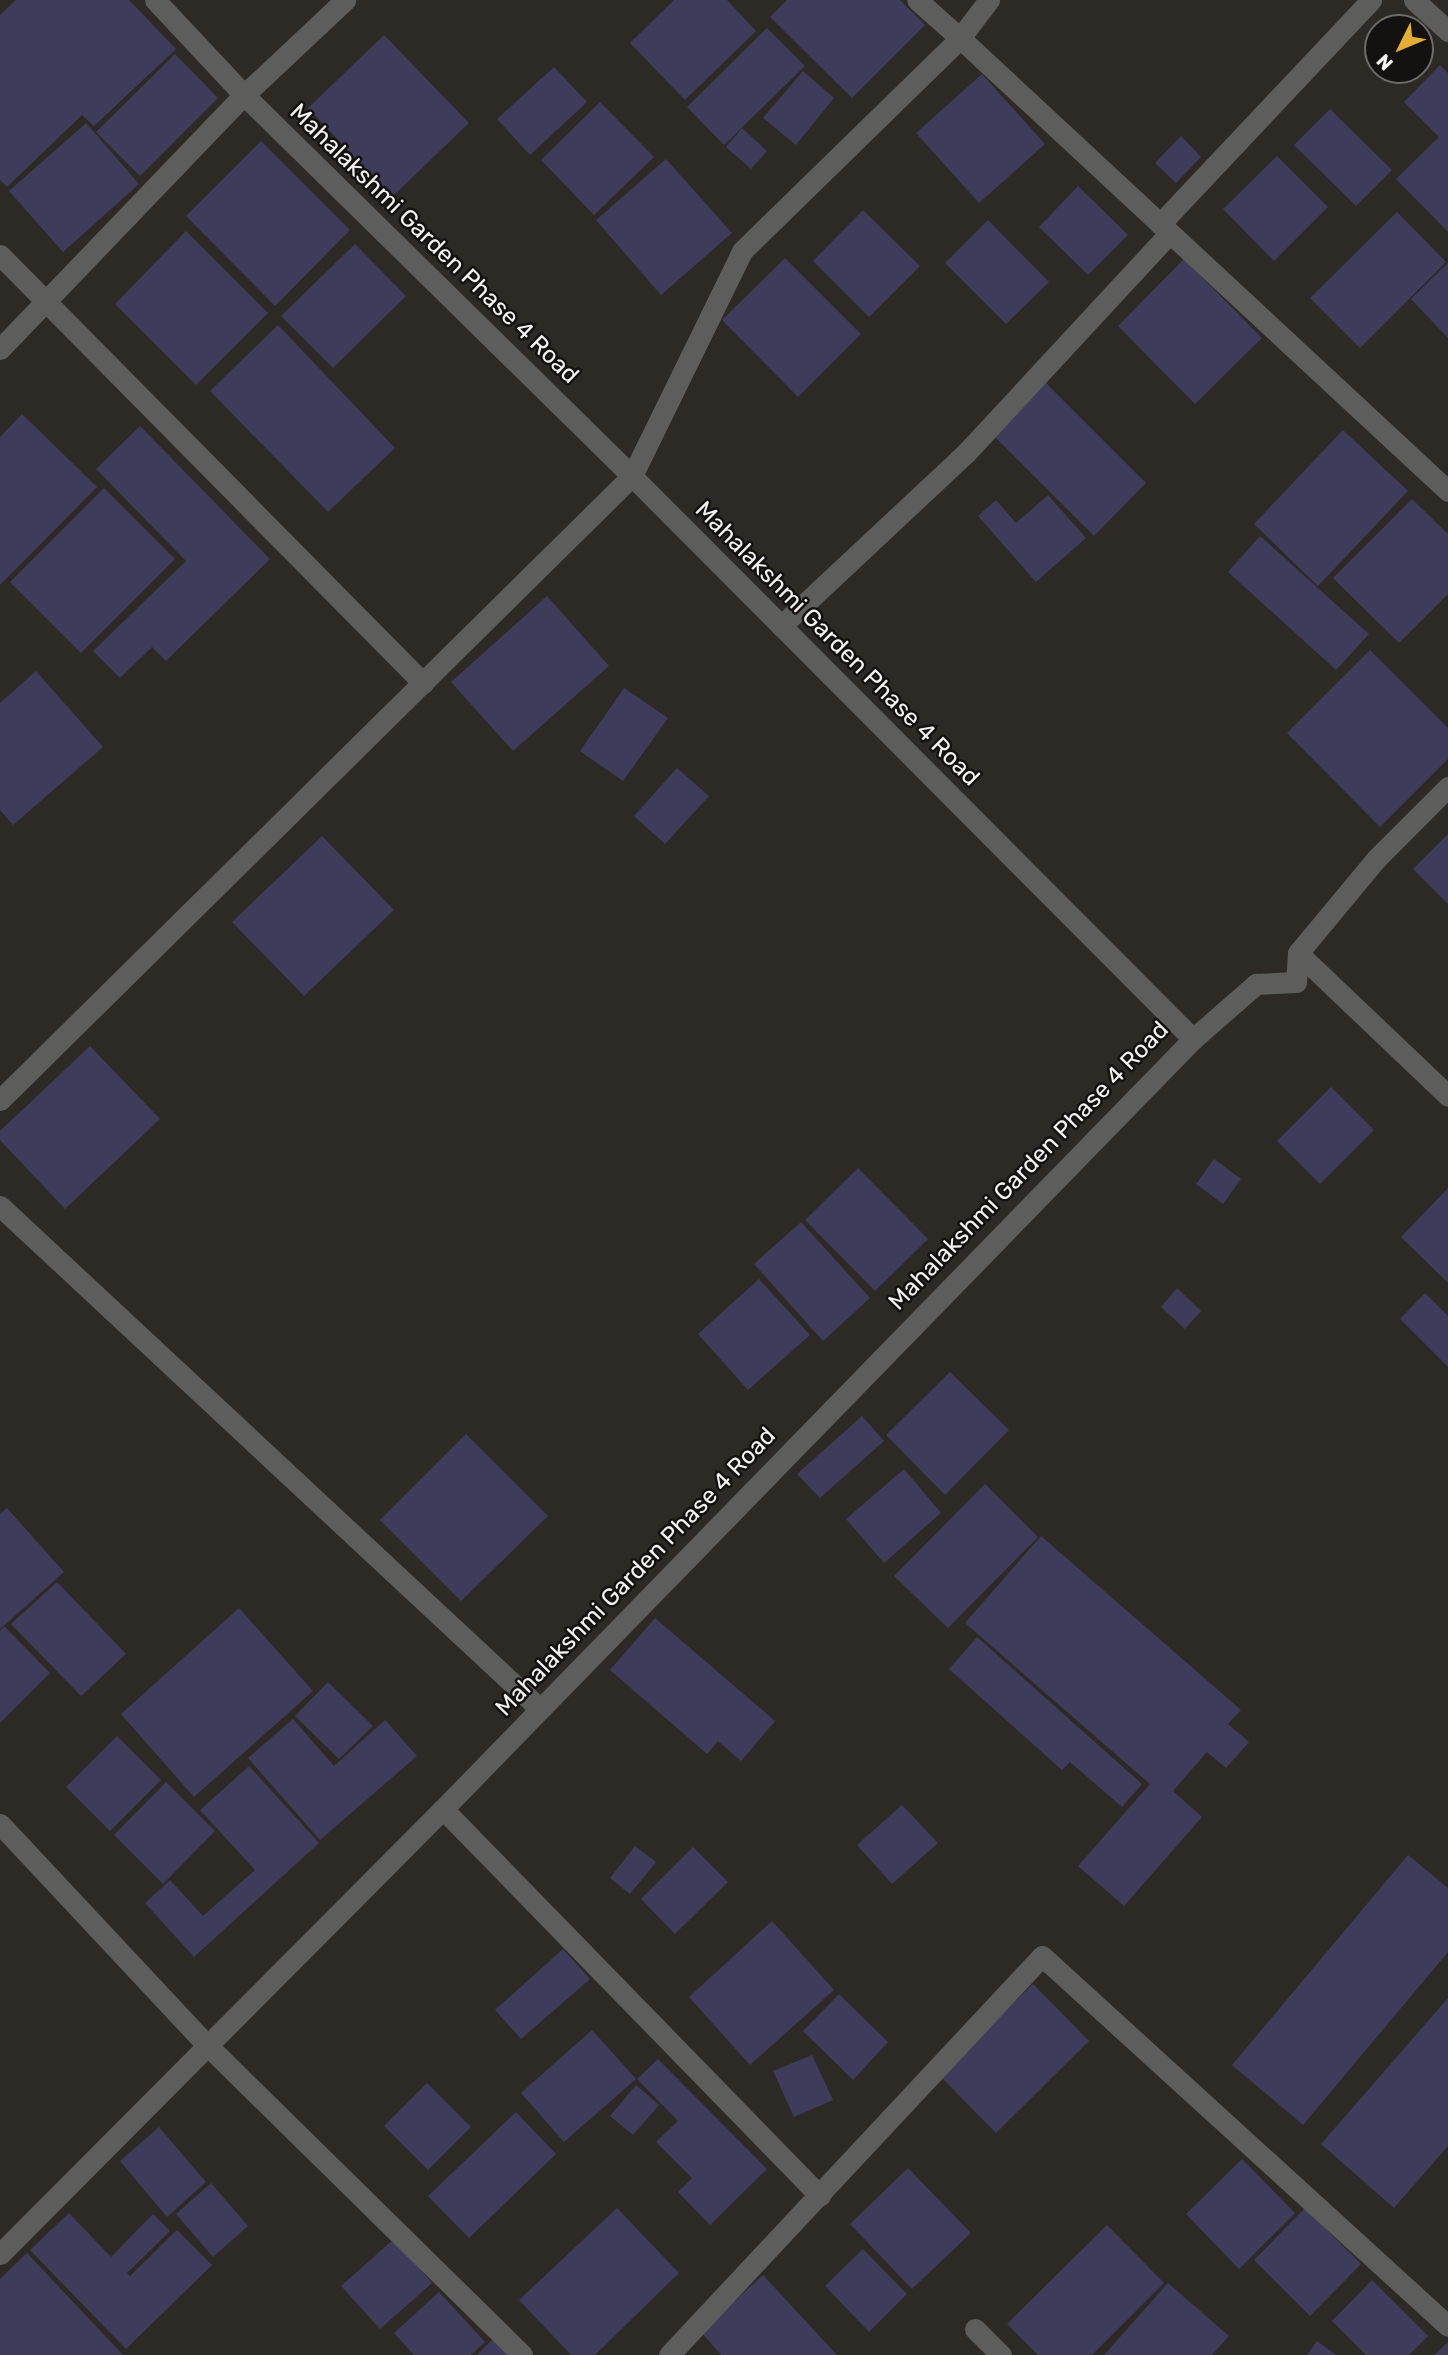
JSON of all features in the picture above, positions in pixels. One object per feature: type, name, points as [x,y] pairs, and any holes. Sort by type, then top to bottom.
[{"type":"street","name":"Mahalakshmi Garden Phase 4 Road","points":[[0,2254],[443,1809],[1193,1039],[632,476],[244,95],[155,0]]},
{"type":"street","points":[[0,349],[244,95],[345,0]]},
{"type":"street","points":[[917,0],[1448,491]]},
{"type":"street","points":[[0,1100],[632,476],[742,251],[960,38],[989,0]]},
{"type":"street","points":[[781,626],[966,453],[1371,0]]},
{"type":"street","points":[[1414,0],[1448,31]]},
{"type":"street","points":[[0,254],[44,303],[423,683]]},
{"type":"street","points":[[1193,1039],[1256,984],[1296,982],[1298,953],[1376,859],[1448,787]]},
{"type":"street","points":[[1298,953],[1448,1096]]},
{"type":"street","points":[[0,1206],[539,1708]]},
{"type":"street","points":[[443,1809],[820,2196]]},
{"type":"street","points":[[0,1824],[209,2047],[522,2355]]},
{"type":"street","points":[[668,2355],[820,2196],[1042,1956],[1448,2326]]},
{"type":"street","points":[[975,2329],[1001,2355]]},
{"type":"building","points":[[16,0],[129,0],[176,49],[94,126],[82,115],[7,187],[0,180],[0,15]]},
{"type":"building","points":[[674,0],[727,0],[756,31],[685,100],[630,43]]},
{"type":"building","points":[[787,0],[900,0],[925,25],[852,98],[770,17]]},
{"type":"building","points":[[767,28],[805,66],[724,145],[687,107]]},
{"type":"building","points":[[384,35],[469,123],[392,197],[308,108]]},
{"type":"building","points":[[175,54],[218,98],[140,176],[96,132]]},
{"type":"building","points":[[1440,65],[1448,73],[1448,232],[1396,179],[1439,137],[1404,102],[1422,84],[1434,84],[1434,71]]},
{"type":"building","points":[[554,67],[587,102],[530,155],[497,119]]},
{"type":"building","points":[[803,71],[834,98],[796,145],[763,118]]},
{"type":"building","points":[[982,74],[1045,144],[979,203],[916,133]]},
{"type":"building","points":[[600,102],[654,157],[594,215],[541,160]]},
{"type":"building","points":[[1330,109],[1392,170],[1356,206],[1294,145]]},
{"type":"building","points":[[86,123],[139,184],[63,252],[9,191]]},
{"type":"building","points":[[742,128],[767,151],[751,169],[726,147]]},
{"type":"building","points":[[1181,136],[1201,157],[1176,183],[1155,163]]},
{"type":"building","points":[[261,141],[350,230],[275,306],[186,216]]},
{"type":"building","points":[[1277,156],[1328,207],[1274,261],[1223,209]]},
{"type":"building","points":[[666,159],[732,233],[661,295],[596,220]]},
{"type":"building","points":[[1078,186],[1128,235],[1088,275],[1039,227]]},
{"type":"building","points":[[863,210],[920,266],[869,317],[813,261]]},
{"type":"building","points":[[1397,212],[1446,262],[1360,348],[1310,298]]},
{"type":"building","points":[[988,220],[1049,282],[1006,324],[945,263]]},
{"type":"building","points":[[186,231],[268,313],[196,385],[115,304]]},
{"type":"building","points":[[355,244],[406,296],[333,368],[281,316]]},
{"type":"building","points":[[785,258],[861,334],[798,397],[722,320]]},
{"type":"building","points":[[1184,259],[1262,338],[1195,404],[1118,326]]},
{"type":"building","points":[[1448,263],[1448,338],[1411,299]]},
{"type":"building","points":[[278,325],[395,448],[328,512],[210,391]]},
{"type":"building","points":[[1046,383],[1146,483],[1094,536],[994,436]]},
{"type":"building","points":[[22,414],[97,487],[0,585],[0,437]]},
{"type":"building","points":[[140,426],[270,559],[166,661],[152,647],[120,678],[93,651],[186,561],[96,469]]},
{"type":"building","points":[[1343,430],[1408,491],[1318,586],[1254,524]]},
{"type":"building","points":[[104,488],[175,559],[81,653],[10,582]]},
{"type":"building","points":[[1048,495],[1086,538],[1036,582],[978,516],[996,500],[1016,523]]},
{"type":"building","points":[[1412,499],[1448,534],[1448,594],[1399,643],[1333,578]]},
{"type":"building","points":[[1260,536],[1369,634],[1336,670],[1228,572]]},
{"type":"building","points":[[547,596],[609,666],[513,751],[451,682]]},
{"type":"building","points":[[1370,650],[1448,728],[1448,759],[1380,827],[1287,733]]},
{"type":"building","points":[[36,671],[103,747],[13,825],[0,810],[0,703]]},
{"type":"building","points":[[624,688],[668,718],[623,781],[580,751]]},
{"type":"building","points":[[677,768],[709,796],[665,844],[634,816]]},
{"type":"building","points":[[1448,834],[1448,904],[1413,869]]},
{"type":"building","points":[[322,836],[394,910],[304,996],[232,922]]},
{"type":"building","points":[[90,1046],[160,1119],[65,1209],[0,1140],[0,1131]]},
{"type":"building","points":[[1331,1087],[1374,1130],[1320,1184],[1277,1141]]},
{"type":"building","points":[[1214,1159],[1241,1179],[1223,1204],[1196,1184]]},
{"type":"building","points":[[858,1168],[928,1239],[875,1291],[805,1220]]},
{"type":"building","points":[[1448,1188],[1448,1283],[1401,1237]]},
{"type":"building","points":[[801,1222],[870,1298],[823,1341],[754,1264]]},
{"type":"building","points":[[759,1279],[810,1335],[748,1390],[698,1334]]},
{"type":"building","points":[[1177,1288],[1201,1311],[1185,1329],[1161,1307]]},
{"type":"building","points":[[1425,1293],[1448,1316],[1448,1367],[1400,1319]]},
{"type":"building","points":[[950,1372],[1009,1430],[945,1495],[886,1435]]},
{"type":"building","points":[[862,1416],[884,1441],[820,1498],[797,1474]]},
{"type":"building","points":[[466,1434],[548,1516],[461,1601],[380,1520]]},
{"type":"building","points":[[904,1469],[941,1513],[884,1563],[846,1519]]},
{"type":"building","points":[[985,1484],[1038,1537],[948,1628],[894,1576]]},
{"type":"building","points":[[7,1508],[64,1572],[0,1629],[0,1514]]},
{"type":"building","points":[[1041,1536],[1241,1710],[1228,1724],[1249,1742],[1226,1768],[1207,1752],[1173,1791],[1202,1817],[1124,1906],[1078,1866],[1150,1784],[965,1623]]},
{"type":"building","points":[[57,1582],[126,1654],[81,1696],[11,1624]]},
{"type":"building","points":[[239,1608],[313,1691],[194,1797],[121,1714]]},
{"type":"building","points":[[655,1618],[775,1721],[741,1761],[718,1741],[707,1754],[610,1670]]},
{"type":"building","points":[[4,1626],[50,1673],[0,1723],[0,1631]]},
{"type":"building","points":[[977,1637],[1142,1784],[1122,1807],[1070,1762],[1062,1770],[949,1669]]},
{"type":"building","points":[[328,1682],[373,1726],[339,1759],[295,1716]]},
{"type":"building","points":[[293,1719],[334,1766],[385,1720],[417,1756],[320,1840],[248,1758]]},
{"type":"building","points":[[117,1736],[161,1780],[110,1831],[66,1787]]},
{"type":"building","points":[[249,1766],[319,1843],[194,1957],[145,1903],[170,1880],[203,1916],[255,1870],[200,1810]]},
{"type":"building","points":[[166,1782],[215,1831],[163,1884],[114,1835]]},
{"type":"building","points":[[902,1805],[938,1843],[892,1884],[857,1845]]},
{"type":"building","points":[[635,1846],[656,1862],[630,1894],[610,1878]]},
{"type":"building","points":[[693,1847],[728,1882],[675,1934],[641,1899]]},
{"type":"building","points":[[1408,1855],[1448,1888],[1448,1952],[1303,2125],[1232,2065]]},
{"type":"building","points":[[772,1921],[834,1990],[750,2065],[689,1997]]},
{"type":"building","points":[[563,1949],[590,1979],[521,2039],[495,2010]]},
{"type":"building","points":[[1033,1984],[1089,2041],[996,2133],[940,2076]]},
{"type":"building","points":[[839,1994],[888,2042],[853,2080],[803,2031]]},
{"type":"building","points":[[1448,1998],[1448,2146],[1394,2208],[1321,2144]]},
{"type":"building","points":[[592,2030],[636,2079],[564,2142],[521,2093]]},
{"type":"building","points":[[812,2055],[833,2100],[794,2117],[773,2071]]},
{"type":"building","points":[[658,2059],[767,2169],[710,2225],[678,2192],[692,2178],[656,2142],[678,2121],[637,2079]]},
{"type":"building","points":[[427,2083],[471,2127],[428,2170],[384,2126]]},
{"type":"building","points":[[636,2085],[659,2105],[633,2135],[610,2116]]},
{"type":"building","points":[[516,2112],[556,2154],[469,2238],[428,2196]]},
{"type":"building","points":[[159,2127],[206,2182],[167,2217],[120,2161]]},
{"type":"building","points":[[1242,2159],[1295,2213],[1239,2269],[1186,2214]]},
{"type":"building","points":[[908,2168],[971,2233],[912,2289],[850,2224]]},
{"type":"building","points":[[211,2183],[248,2226],[213,2257],[176,2214]]},
{"type":"building","points":[[617,2208],[679,2273],[595,2355],[571,2355],[519,2300]]},
{"type":"building","points":[[1305,2208],[1361,2264],[1310,2316],[1254,2260]]},
{"type":"building","points":[[69,2213],[111,2257],[153,2214],[170,2231],[127,2273],[130,2276],[177,2230],[212,2265],[126,2349],[30,2250]]},
{"type":"building","points":[[1107,2225],[1164,2283],[1092,2355],[1038,2355],[1007,2324]]},
{"type":"building","points":[[394,2239],[432,2283],[380,2329],[341,2286]]},
{"type":"building","points":[[863,2249],[907,2294],[869,2332],[825,2286]]},
{"type":"building","points":[[27,2253],[123,2355],[0,2355],[0,2279]]},
{"type":"building","points":[[763,2275],[837,2355],[721,2355],[701,2332]]},
{"type":"building","points":[[1372,2280],[1428,2336],[1409,2355],[1366,2355],[1332,2321]]},
{"type":"building","points":[[1168,2283],[1229,2336],[1212,2355],[1104,2355]]},
{"type":"building","points":[[439,2292],[485,2342],[471,2355],[414,2355],[394,2333]]},
{"type":"building","points":[[493,2339],[509,2355],[477,2355]]},
{"type":"building","points":[[1317,2341],[1336,2355],[1307,2355]]},
{"type":"building","points":[[1448,2342],[1448,2355],[1434,2355]]}]
